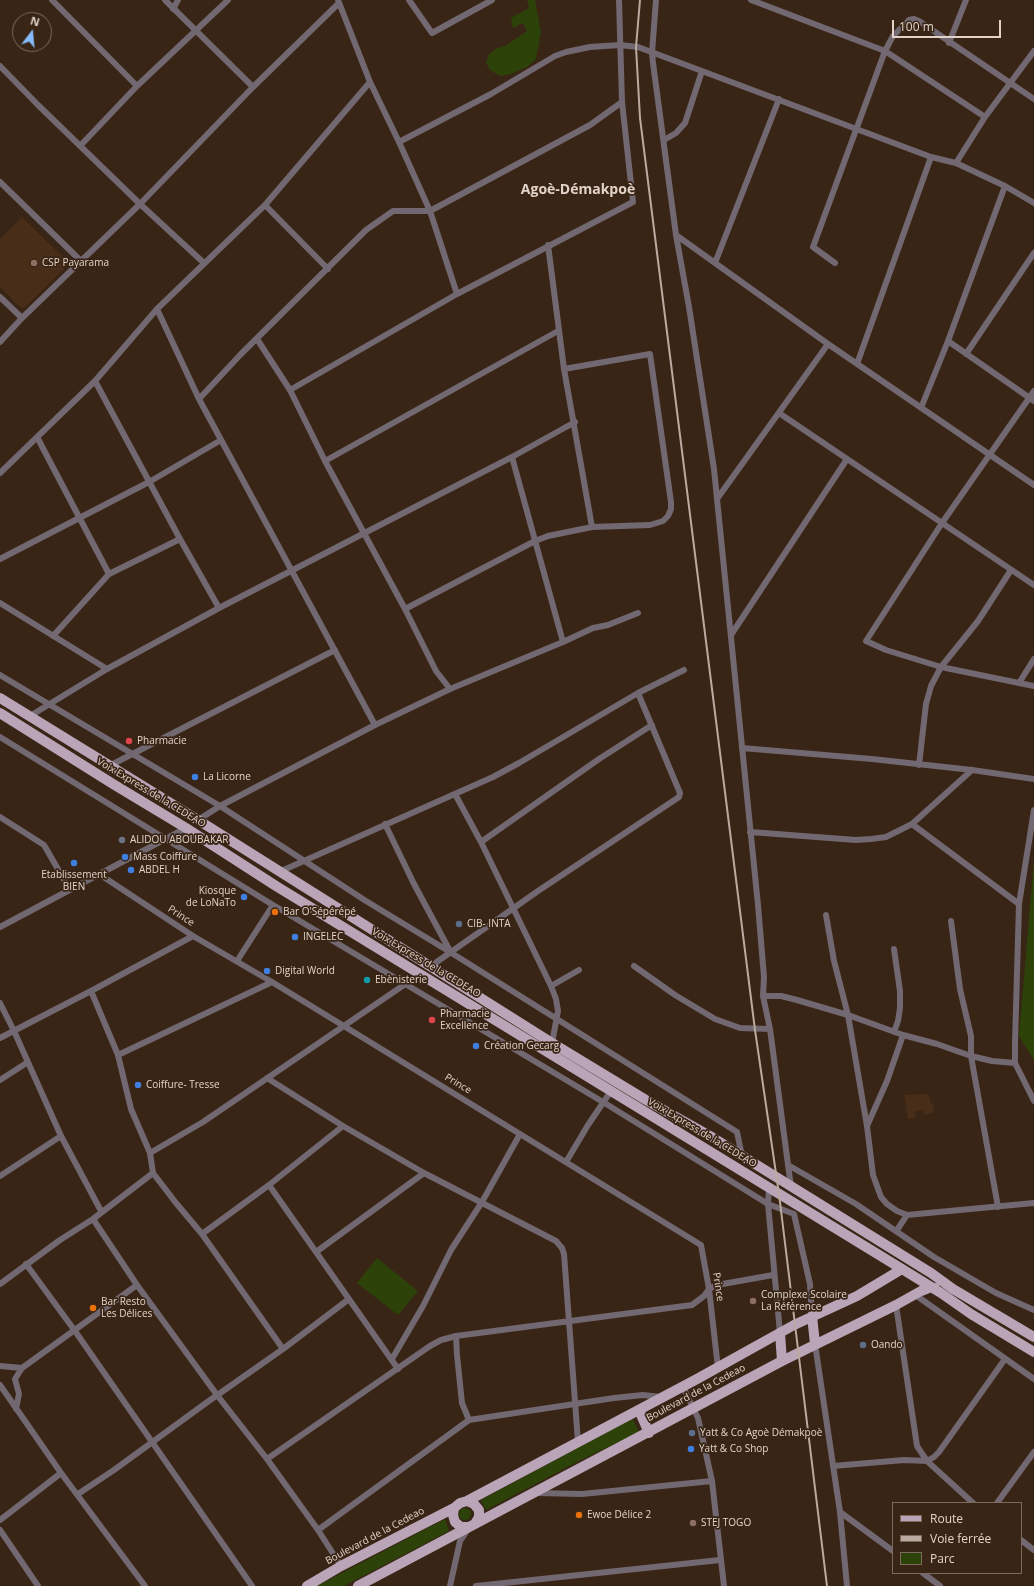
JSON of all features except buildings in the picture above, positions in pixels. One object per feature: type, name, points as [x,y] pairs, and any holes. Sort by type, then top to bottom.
[{"type":"main road","points":[[0,698],[198,820],[552,1043],[742,1156],[931,1273],[953,1289],[1034,1337]]},
{"type":"main road","name":"Voix Express de la CEDEAO","points":[[0,713],[186,828],[276,886],[902,1269],[971,1314],[1034,1352]]},
{"type":"main road","points":[[902,1269],[915,1274],[931,1273]]},
{"type":"main road","name":"Boulevard de la Cedeao","points":[[307,1586],[341,1566],[454,1508],[460,1502],[467,1501],[663,1398],[812,1316],[857,1296],[902,1269]]},
{"type":"main road","points":[[931,1287],[953,1289]]},
{"type":"main road","name":"Boulevard de la Cedeao","points":[[358,1586],[649,1433],[782,1361],[896,1305],[914,1294],[931,1287]]},
{"type":"main road","points":[[812,1316],[815,1344]]},
{"type":"main road","points":[[780,1333],[782,1361]]},
{"type":"main road","points":[[639,1410],[649,1433]]},
{"type":"main road","points":[[454,1508],[453,1515],[455,1522],[461,1527],[472,1526],[479,1517],[478,1510],[474,1504],[467,1501]]},
{"type":"street","points":[[52,0],[137,86]]},
{"type":"street","points":[[165,0],[253,87]]},
{"type":"street","points":[[173,9],[178,0]]},
{"type":"street","points":[[80,146],[137,86],[228,0]]},
{"type":"street","points":[[409,0],[432,33],[492,0]]},
{"type":"street","points":[[290,390],[457,294],[548,245],[633,202],[622,102],[619,0]]},
{"type":"street","points":[[656,0],[652,53],[676,235],[689,307],[717,499],[764,977],[763,996],[770,1029],[791,1187]]},
{"type":"street","points":[[751,0],[885,51],[985,117]]},
{"type":"street","points":[[949,43],[966,0]]},
{"type":"street","points":[[0,342],[22,318],[140,204],[253,87],[338,2],[370,82],[430,211],[457,294]]},
{"type":"street","points":[[835,263],[813,247],[885,51],[897,32],[911,19],[919,21],[949,43],[1034,99]]},
{"type":"street","points":[[399,142],[491,94],[555,56],[590,47],[620,45],[638,48],[779,99],[931,157],[956,163],[1005,186],[1034,203]]},
{"type":"street","points":[[956,163],[985,117],[1011,84],[1034,51]]},
{"type":"street","points":[[1,69],[140,204],[204,263]]},
{"type":"street","points":[[664,140],[676,133],[685,123],[702,71]]},
{"type":"street","points":[[0,473],[95,381],[157,309],[265,205],[370,82]]},
{"type":"street","points":[[715,263],[779,99]]},
{"type":"street","points":[[199,399],[366,230],[393,211],[430,211],[590,125],[622,102]]},
{"type":"street","points":[[857,364],[931,157]]},
{"type":"street","points":[[0,182],[81,260]]},
{"type":"street","points":[[921,408],[948,341],[1005,186]]},
{"type":"street","points":[[265,205],[328,269]]},
{"type":"street","points":[[676,235],[828,344],[1034,485]]},
{"type":"street","points":[[548,245],[558,331],[592,527]]},
{"type":"street","points":[[966,354],[1034,253]]},
{"type":"street","points":[[0,297],[22,318]]},
{"type":"street","points":[[157,309],[199,399],[375,725]]},
{"type":"street","points":[[326,461],[558,331]]},
{"type":"street","points":[[257,339],[290,390],[436,671],[450,689]]},
{"type":"street","points":[[948,341],[1032,399]]},
{"type":"street","points":[[717,499],[828,344]]},
{"type":"street","points":[[405,609],[535,541],[558,533],[592,527],[642,526],[657,524],[668,516],[671,509],[650,354],[564,369]]},
{"type":"street","points":[[95,381],[218,608]]},
{"type":"street","points":[[1034,391],[1032,399],[989,455],[942,523],[866,641],[886,650],[942,667],[1034,686]]},
{"type":"street","points":[[779,413],[1034,585]]},
{"type":"street","points":[[30,716],[107,668],[218,608],[512,457],[575,422]]},
{"type":"street","points":[[37,437],[109,574]]},
{"type":"street","points":[[0,559],[149,482],[221,440]]},
{"type":"street","points":[[512,457],[563,642]]},
{"type":"street","points":[[731,635],[847,459]]},
{"type":"street","points":[[53,636],[109,574],[180,539]]},
{"type":"street","points":[[919,765],[926,704],[931,686],[942,667],[978,621],[1011,570]]},
{"type":"street","points":[[0,603],[107,668]]},
{"type":"street","points":[[198,820],[220,806],[375,725],[450,689],[593,628],[608,625],[638,613]]},
{"type":"street","points":[[109,766],[334,650]]},
{"type":"street","points":[[1019,683],[1034,659]]},
{"type":"street","points":[[279,872],[455,794],[519,763],[638,693],[684,670]]},
{"type":"street","points":[[0,675],[220,806],[366,901],[737,1132],[742,1156]]},
{"type":"street","points":[[431,966],[538,891],[679,797],[680,793],[638,693]]},
{"type":"street","points":[[480,842],[605,755],[652,725]]},
{"type":"street","points":[[0,737],[167,840],[603,1102],[768,1204],[794,1214],[810,1284],[812,1316]]},
{"type":"street","points":[[742,748],[872,759],[972,770],[1034,779]]},
{"type":"street","points":[[750,832],[856,840],[886,836],[912,824],[972,770]]},
{"type":"street","points":[[455,794],[514,909],[551,986],[558,1010],[552,1043]]},
{"type":"street","points":[[1034,810],[1020,904],[1015,1063],[1034,1101]]},
{"type":"street","points":[[2,820],[44,845],[70,890]]},
{"type":"street","points":[[385,824],[414,884],[450,952]]},
{"type":"street","points":[[912,824],[1020,904]]},
{"type":"street","points":[[0,927],[99,874],[167,840],[186,828]]},
{"type":"street","name":"Prince","points":[[99,874],[193,936],[272,982],[701,1245],[709,1289],[718,1368]]},
{"type":"street","points":[[237,961],[273,904]]},
{"type":"street","points":[[826,915],[834,961],[848,1015],[867,1126],[873,1175],[881,1197],[892,1208],[907,1215],[1034,1203]]},
{"type":"street","points":[[951,921],[960,989],[971,1036],[971,1056],[998,1207]]},
{"type":"street","points":[[0,1038],[193,936]]},
{"type":"street","points":[[894,948],[900,991],[900,1008],[898,1021],[894,1032]]},
{"type":"street","points":[[634,966],[675,995],[715,1019],[740,1028],[770,1029]]},
{"type":"street","points":[[551,986],[579,970]]},
{"type":"street","points":[[150,1153],[203,1122],[420,974]]},
{"type":"street","points":[[118,1055],[272,982]]},
{"type":"street","points":[[91,991],[118,1055],[131,1109],[150,1153],[153,1173],[176,1204],[202,1234],[283,1349]]},
{"type":"street","points":[[763,996],[781,996],[848,1015],[894,1032],[937,1044],[971,1056],[992,1061],[1015,1063]]},
{"type":"street","points":[[0,1003],[61,1136],[101,1211]]},
{"type":"street","points":[[867,1126],[887,1081],[903,1035]]},
{"type":"street","points":[[0,1080],[28,1062]]},
{"type":"street","points":[[267,1078],[343,1126],[424,1173],[556,1241],[562,1248],[564,1254],[578,1442]]},
{"type":"street","points":[[566,1162],[611,1091]]},
{"type":"street","points":[[202,1234],[269,1185],[343,1126]]},
{"type":"street","points":[[392,1359],[425,1301],[451,1250],[482,1202],[520,1134]]},
{"type":"street","points":[[0,1176],[61,1136]]},
{"type":"street","points":[[788,1165],[856,1204],[897,1230],[934,1257],[996,1293],[1034,1310]]},
{"type":"street","points":[[0,1284],[26,1264],[93,1219],[101,1211],[153,1173]]},
{"type":"street","points":[[316,1252],[424,1173]]},
{"type":"street","points":[[269,1185],[398,1369]]},
{"type":"street","points":[[769,1188],[768,1204],[773,1275],[780,1333]]},
{"type":"street","points":[[897,1230],[907,1215]]},
{"type":"street","points":[[93,1219],[137,1285],[217,1395],[268,1459],[318,1530],[341,1566]]},
{"type":"street","points":[[26,1264],[75,1331],[252,1586]]},
{"type":"street","points":[[268,1459],[430,1346],[441,1340],[456,1336],[692,1304],[704,1296],[709,1289],[717,1285],[773,1275]]},
{"type":"street","points":[[16,1409],[19,1394],[15,1379],[22,1368],[137,1285]]},
{"type":"street","points":[[914,1294],[1034,1379]]},
{"type":"street","points":[[78,1494],[283,1349],[349,1299]]},
{"type":"street","points":[[896,1305],[917,1446],[927,1461],[972,1502]]},
{"type":"street","points":[[456,1336],[462,1403],[470,1420]]},
{"type":"street","points":[[815,1344],[840,1512],[846,1586]]},
{"type":"street","points":[[833,1466],[904,1460],[927,1461],[939,1452],[1006,1359]]},
{"type":"street","points":[[0,1366],[22,1368]]},
{"type":"street","points":[[0,1385],[61,1473],[145,1586]]},
{"type":"street","points":[[683,1387],[698,1418],[712,1481],[724,1586]]},
{"type":"street","points":[[318,1530],[470,1420],[575,1403],[643,1396],[663,1398]]},
{"type":"street","points":[[998,1502],[1034,1452]]},
{"type":"street","points":[[0,1520],[61,1473]]},
{"type":"street","points":[[534,1493],[582,1494],[712,1481]]},
{"type":"street","points":[[840,1512],[892,1550]]},
{"type":"street","points":[[450,1586],[460,1541],[472,1526]]},
{"type":"street","points":[[0,1530],[38,1586]]},
{"type":"street","points":[[1022,1541],[1034,1550]]},
{"type":"street","points":[[476,1586],[720,1560]]},
{"type":"street","points":[[925,1574],[940,1586]]},
{"type":"shaded area","name":"CSP Payarama","points":[[22,217],[67,261],[68,265],[24,308],[21,308],[0,287],[0,239]]},
{"type":"shaded area","points":[[928,1094],[931,1103],[933,1104],[934,1112],[925,1115],[922,1110],[915,1112],[915,1118],[908,1119],[904,1095]]},
{"type":"green space","points":[[527,0],[535,0],[541,32],[536,59],[527,67],[511,74],[500,76],[490,70],[486,63],[489,54],[497,48],[505,46],[527,31],[523,23],[513,28],[511,18],[529,8]]},
{"type":"green space","points":[[1034,859],[1034,1060],[1019,1036]]},
{"type":"green space","points":[[377,1258],[418,1291],[398,1315],[357,1283]]},
{"type":"green space","points":[[632,1419],[639,1432],[575,1463],[486,1510],[481,1500]]},
{"type":"green space","points":[[463,1508],[467,1508],[471,1514],[467,1520],[463,1520],[459,1516],[459,1512]]},
{"type":"green space","points":[[445,1519],[449,1531],[344,1586],[317,1586]]},
{"type":"railway","points":[[640,0],[636,47],[640,118],[755,1030],[779,1194],[827,1586]]},
{"type":"place","name":"CSP Payarama","points":[[34,263]]},
{"type":"place","name":"Pharmacie","points":[[129,741]]},
{"type":"place","name":"La Licorne","points":[[195,777]]},
{"type":"place","name":"ALIDOU ABOUBAKAR","points":[[122,840]]},
{"type":"place","name":"Mass Coiffure","points":[[125,857]]},
{"type":"place","name":"Etablissement BIEN","points":[[74,863]]},
{"type":"place","name":"ABDEL H","points":[[131,870]]},
{"type":"place","name":"Kiosque de LoNaTo","points":[[244,897]]},
{"type":"place","name":"Bar O'Sépérépé","points":[[275,912]]},
{"type":"place","name":"CIB- INTA","points":[[459,924]]},
{"type":"place","name":"INGELEC","points":[[295,937]]},
{"type":"place","name":"Digital World","points":[[267,971]]},
{"type":"place","name":"Ebènisterie","points":[[367,980]]},
{"type":"place","name":"Pharmacie Excellence","points":[[432,1020]]},
{"type":"place","name":"Création Gecarg","points":[[476,1046]]},
{"type":"place","name":"Coiffure- Tresse","points":[[138,1085]]},
{"type":"place","name":"Complexe Scolaire La Référence","points":[[753,1301]]},
{"type":"place","name":"Bar Resto Les Délices","points":[[93,1308]]},
{"type":"place","name":"Oando","points":[[863,1345]]},
{"type":"place","name":"Yatt & Co Agoè Démakpoè","points":[[692,1433]]},
{"type":"place","name":"Yatt & Co Shop","points":[[691,1449]]},
{"type":"place","name":"Ewoe Délice 2","points":[[579,1515]]},
{"type":"place","name":"STEJ TOGO","points":[[693,1523]]},
{"type":"district","name":"Agoè-Démakpoè","points":[[578,190]]}]
